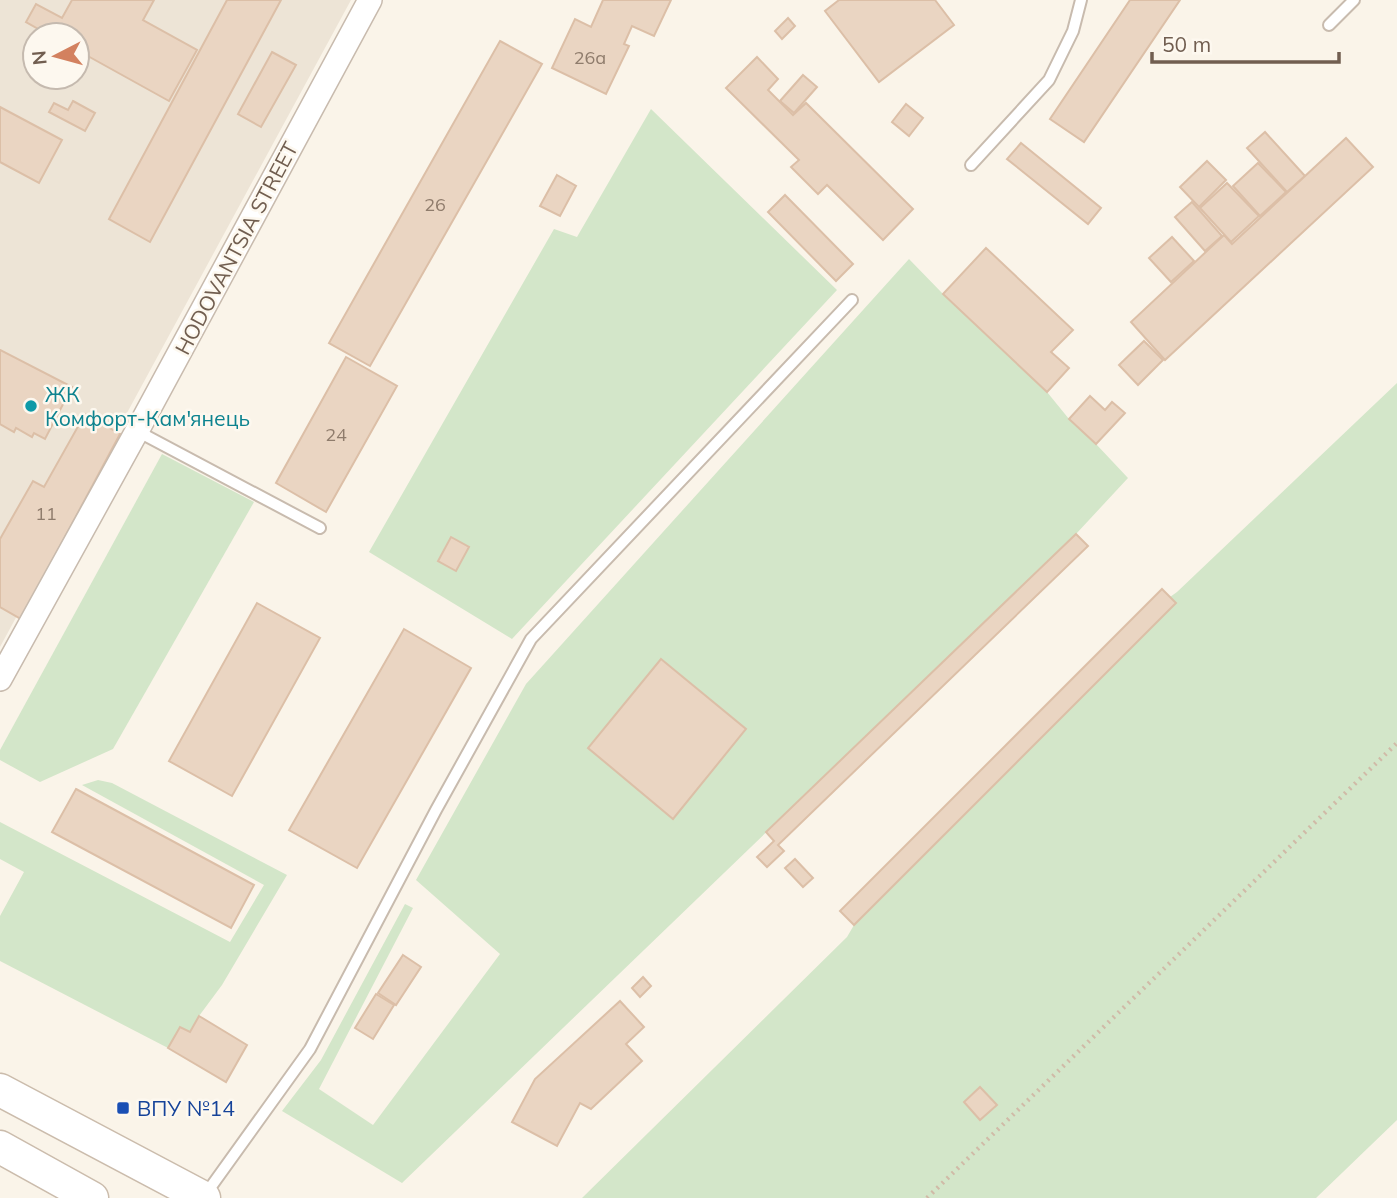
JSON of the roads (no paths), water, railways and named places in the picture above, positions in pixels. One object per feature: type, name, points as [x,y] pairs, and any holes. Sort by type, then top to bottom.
[{"type":"main road","points":[[0,1090],[203,1198]]},
{"type":"main road","points":[[0,1147],[92,1198]]},
{"type":"street","name":"HODOVANTSIA STREET","points":[[0,679],[370,0]]},
{"type":"lane","points":[[971,165],[1049,80],[1073,31],[1081,0]]},
{"type":"lane","points":[[1329,25],[1354,0]]},
{"type":"lane","points":[[203,1198],[310,1049],[436,810],[531,639],[852,300]]},
{"type":"lane","points":[[137,431],[320,528]]},
{"type":"place","name":"ЖК Комфорт-Кам'янець","points":[[31,406]]},
{"type":"place","name":"ВПУ №14","points":[[123,1108]]}]
